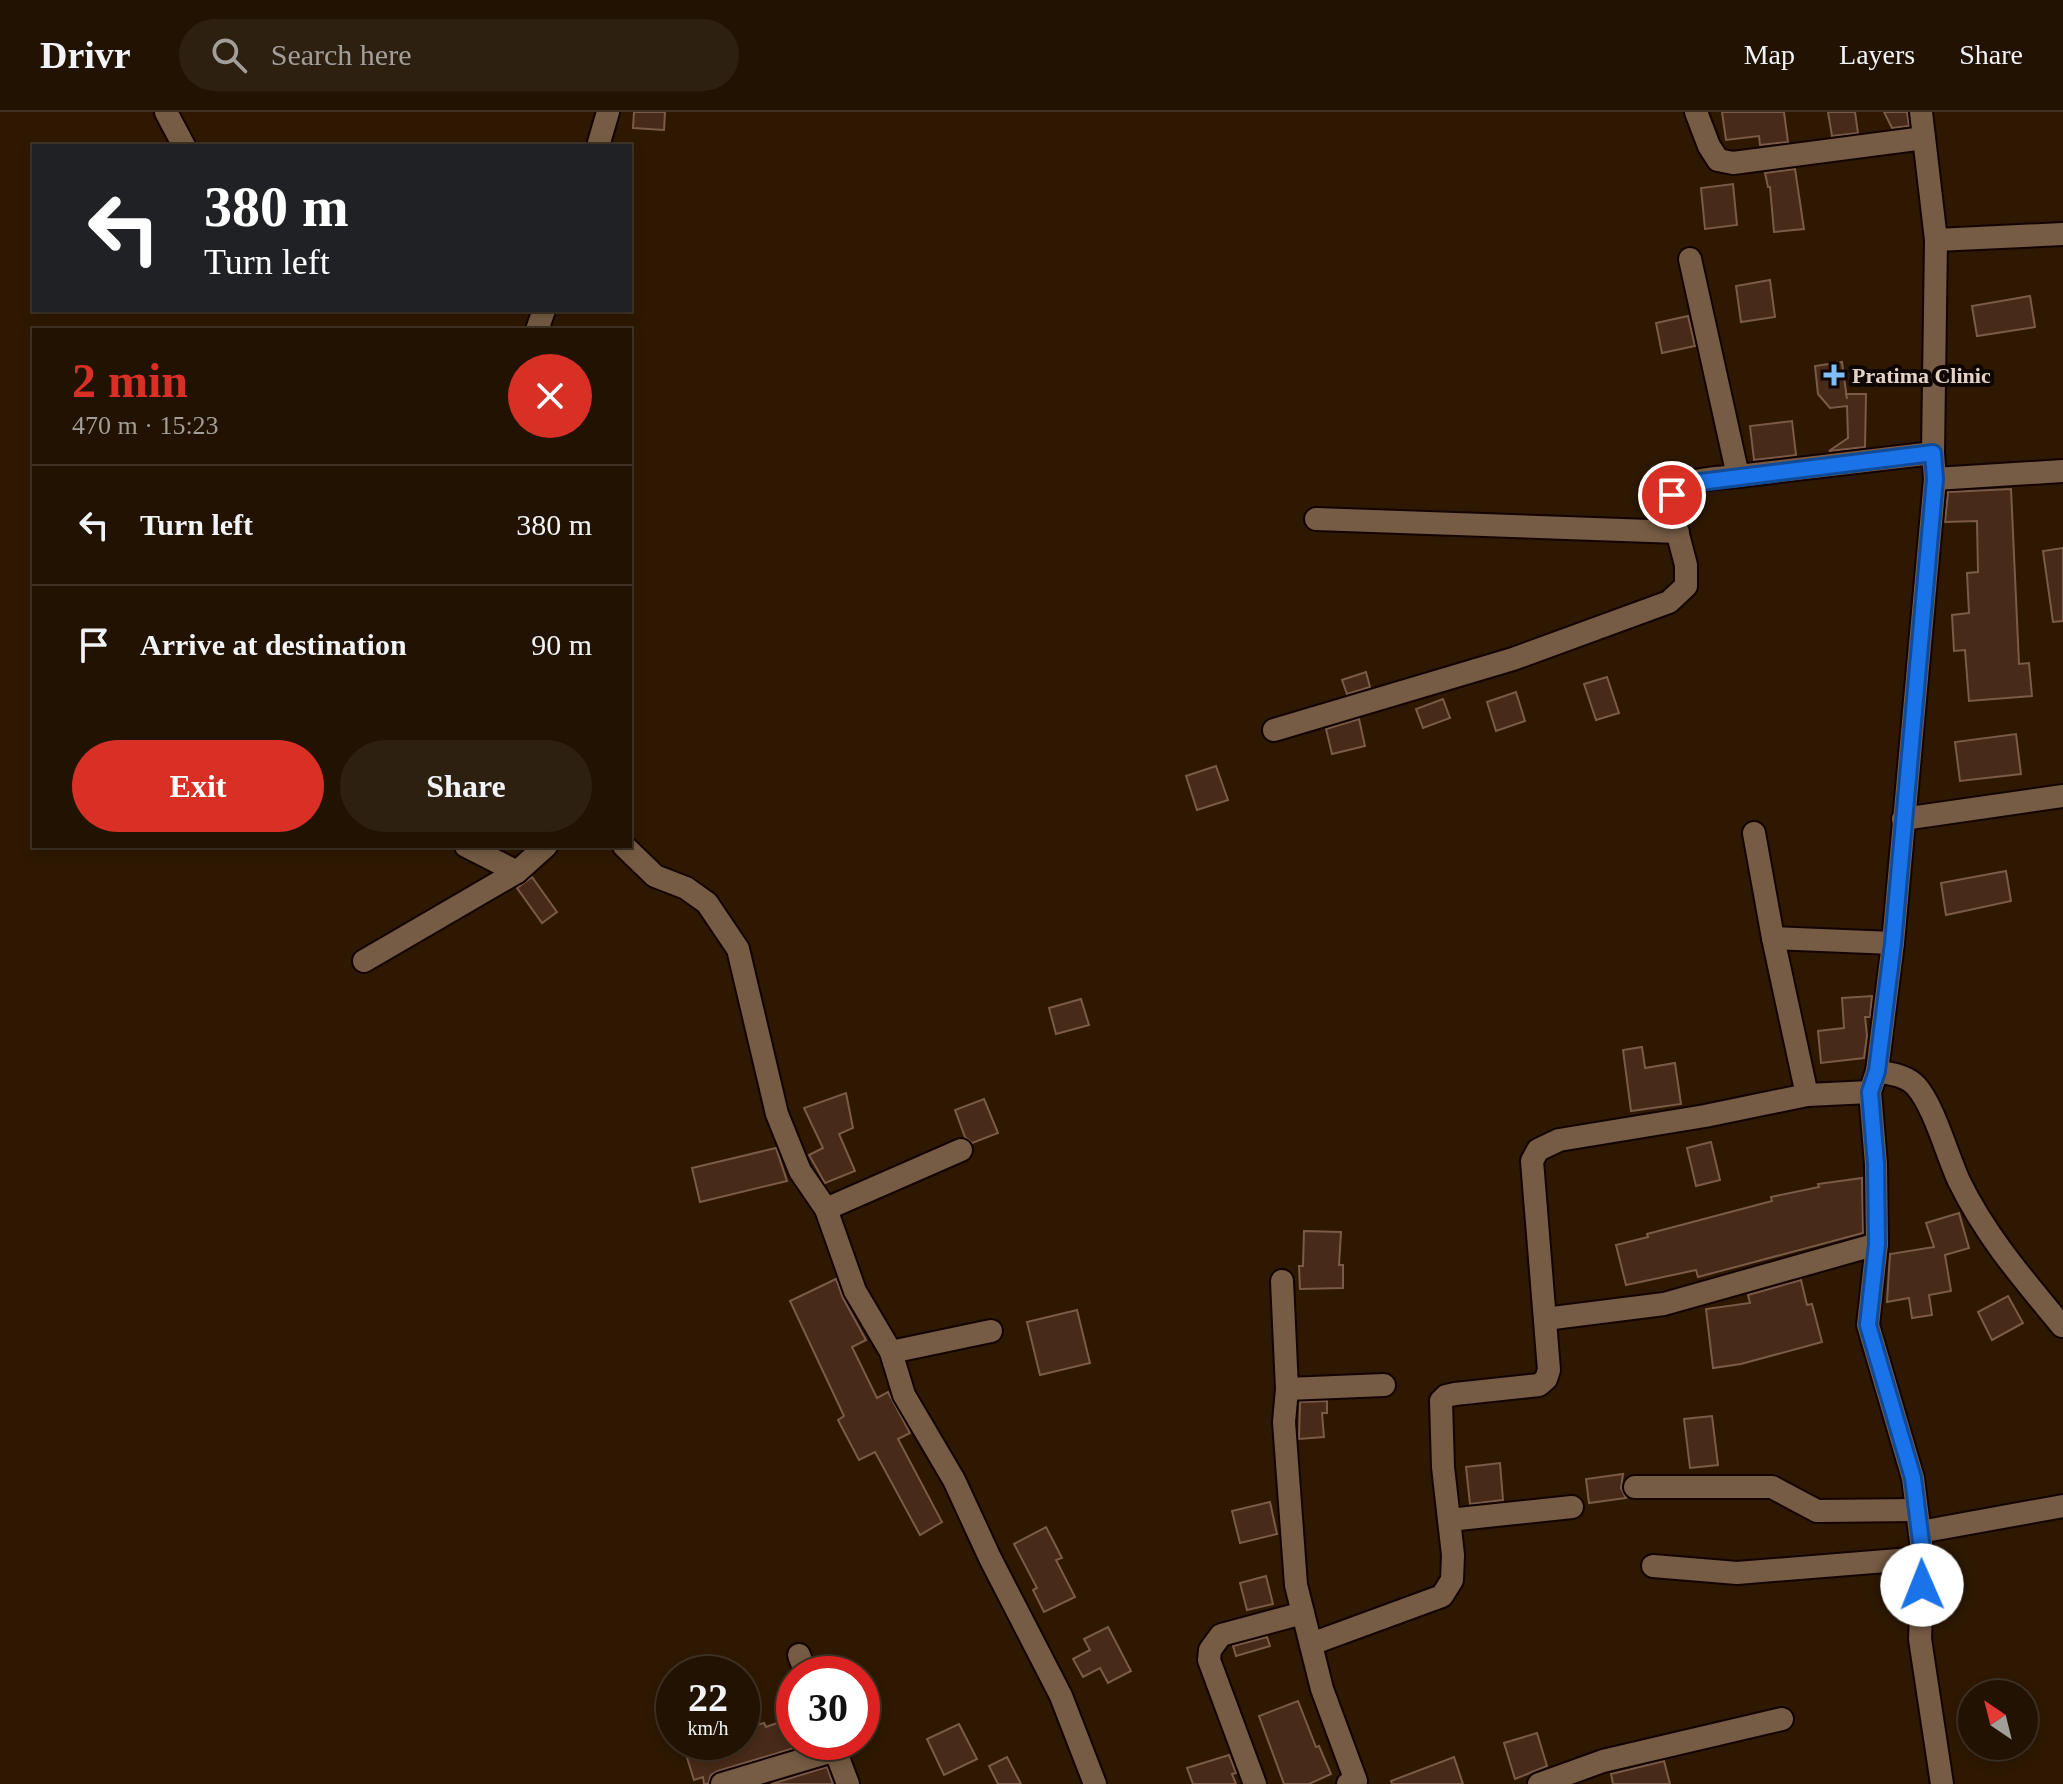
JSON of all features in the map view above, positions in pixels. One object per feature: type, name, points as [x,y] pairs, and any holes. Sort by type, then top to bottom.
[{"type":"street","points":[[166,112],[183,144]]},
{"type":"street","points":[[599,144],[608,112]]},
{"type":"street","points":[[1696,112],[1718,160],[1733,163],[1924,138]]},
{"type":"street","points":[[1921,112],[1936,240],[1935,479],[1893,943],[1873,1081],[1877,1244],[1868,1325],[1913,1478],[1923,1558],[1920,1639],[1942,1784]]},
{"type":"street","points":[[1936,240],[2063,234]]},
{"type":"street","points":[[1690,259],[1738,476]]},
{"type":"street","points":[[1274,730],[1513,659],[1669,602],[1686,586],[1686,565],[1670,504],[1672,495],[1684,484],[1933,453]]},
{"type":"street","points":[[1935,479],[2063,471]]},
{"type":"street","points":[[1316,519],[1678,532]]},
{"type":"street","points":[[1903,819],[2063,796]]},
{"type":"street","points":[[1754,833],[1807,1095]]},
{"type":"street","points":[[470,848],[517,872]]},
{"type":"street","points":[[364,961],[517,872],[544,848]]},
{"type":"street","points":[[626,848],[655,876],[686,888],[707,903],[738,949],[777,1114],[800,1171],[826,1209],[855,1291],[891,1352],[904,1395],[954,1480],[1061,1696],[1095,1784]]},
{"type":"street","points":[[1773,938],[1893,943]]},
{"type":"street","points":[[1311,1644],[1442,1596],[1452,1580],[1453,1555],[1443,1467],[1441,1401],[1455,1394],[1539,1385],[1546,1379],[1549,1370],[1532,1161],[1538,1150],[1559,1140],[1705,1116],[1873,1081],[1906,1078],[1917,1087],[1960,1182],[2003,1255],[2062,1326]]},
{"type":"street","points":[[826,1209],[961,1150]]},
{"type":"street","points":[[1545,1319],[1664,1304],[1877,1244]]},
{"type":"street","points":[[1282,1281],[1287,1389],[1284,1422],[1296,1585],[1322,1689],[1356,1781],[1348,1784]]},
{"type":"street","points":[[891,1352],[991,1331]]},
{"type":"street","points":[[1287,1389],[1384,1385]]},
{"type":"street","points":[[1635,1487],[1772,1487],[1817,1511],[1918,1521],[2063,1506]]},
{"type":"street","points":[[1449,1520],[1572,1507]]},
{"type":"street","points":[[1653,1566],[1737,1573],[1923,1558]]},
{"type":"street","points":[[1255,1784],[1209,1660],[1210,1650],[1221,1635],[1303,1613]]},
{"type":"street","points":[[1539,1784],[1603,1761],[1782,1719]]},
{"type":"street","points":[[722,1784],[793,1760]]},
{"type":"street","points":[[839,1760],[848,1784]]},
{"type":"building","points":[[634,112],[665,112],[664,130],[633,128]]},
{"type":"building","points":[[1722,112],[1784,112],[1788,142],[1760,145],[1759,136],[1726,140]]},
{"type":"building","points":[[1828,112],[1855,112],[1858,133],[1832,136]]},
{"type":"building","points":[[1884,112],[1907,112],[1909,126],[1892,128]]},
{"type":"building","points":[[1795,169],[1804,229],[1774,232],[1770,187],[1765,173]]},
{"type":"building","points":[[1733,184],[1737,225],[1705,229],[1701,188]]},
{"type":"building","points":[[1770,280],[1775,317],[1741,322],[1736,286]]},
{"type":"building","points":[[2030,296],[2035,327],[1977,336],[1972,306]]},
{"type":"building","points":[[1688,316],[1695,346],[1662,353],[1656,323]]},
{"type":"building","points":[[1842,362],[1846,394],[1866,394],[1865,447],[1829,451],[1848,438],[1847,406],[1830,408],[1818,394],[1815,366]]},
{"type":"building","points":[[1792,421],[1796,455],[1754,460],[1750,426]]},
{"type":"building","points":[[2011,489],[2019,664],[2029,663],[2032,696],[1969,701],[1965,650],[1954,651],[1952,615],[1969,613],[1967,573],[1978,572],[1977,521],[1945,522],[1948,492]]},
{"type":"building","points":[[2063,548],[2063,621],[2053,622],[2043,551]]},
{"type":"building","points":[[1366,672],[1370,687],[1347,694],[1342,680]]},
{"type":"building","points":[[1607,677],[1619,713],[1596,720],[1584,684]]},
{"type":"building","points":[[1516,692],[1525,721],[1496,731],[1487,702]]},
{"type":"building","points":[[1443,699],[1450,718],[1423,728],[1416,709]]},
{"type":"building","points":[[1359,719],[1365,746],[1332,754],[1326,729]]},
{"type":"building","points":[[2016,734],[2021,774],[1960,781],[1955,742]]},
{"type":"building","points":[[1216,766],[1228,800],[1197,810],[1186,776]]},
{"type":"building","points":[[2006,871],[2011,901],[1946,915],[1941,883]]},
{"type":"building","points":[[532,877],[557,912],[542,923],[517,888]]},
{"type":"building","points":[[1872,996],[1870,1017],[1865,1017],[1867,1036],[1864,1058],[1821,1063],[1818,1031],[1844,1028],[1842,998]]},
{"type":"building","points":[[1081,999],[1089,1025],[1056,1034],[1049,1008]]},
{"type":"building","points":[[1642,1047],[1645,1068],[1675,1063],[1681,1104],[1631,1111],[1623,1050]]},
{"type":"building","points":[[846,1093],[853,1128],[839,1134],[855,1171],[825,1183],[809,1155],[823,1148],[804,1108]]},
{"type":"building","points":[[984,1099],[998,1133],[972,1143],[965,1137],[955,1110]]},
{"type":"building","points":[[1711,1142],[1720,1180],[1696,1186],[1687,1148]]},
{"type":"building","points":[[776,1148],[787,1181],[700,1202],[692,1168]]},
{"type":"building","points":[[1862,1178],[1863,1233],[1698,1277],[1696,1270],[1626,1285],[1616,1245],[1772,1201],[1771,1197],[1819,1187],[1818,1184]]},
{"type":"building","points":[[1959,1213],[1969,1248],[1945,1255],[1951,1291],[1929,1295],[1932,1315],[1912,1318],[1909,1298],[1887,1302],[1890,1254],[1934,1247],[1926,1223]]},
{"type":"building","points":[[1304,1231],[1341,1232],[1339,1265],[1343,1265],[1343,1288],[1300,1289],[1299,1266],[1303,1266]]},
{"type":"building","points":[[836,1279],[866,1340],[852,1347],[877,1398],[888,1392],[910,1433],[898,1439],[942,1522],[920,1535],[875,1452],[859,1460],[838,1420],[844,1416],[790,1301]]},
{"type":"building","points":[[1801,1280],[1807,1305],[1812,1304],[1822,1342],[1741,1364],[1713,1368],[1706,1309],[1750,1303],[1748,1295]]},
{"type":"building","points":[[2008,1296],[2023,1323],[1992,1340],[1978,1312]]},
{"type":"building","points":[[1077,1310],[1090,1363],[1040,1375],[1027,1322]]},
{"type":"building","points":[[1327,1401],[1327,1413],[1322,1413],[1324,1437],[1299,1439],[1300,1402]]},
{"type":"building","points":[[1712,1416],[1718,1465],[1690,1468],[1684,1419]]},
{"type":"building","points":[[1500,1463],[1503,1500],[1470,1504],[1466,1467]]},
{"type":"building","points":[[1623,1474],[1621,1488],[1626,1498],[1589,1503],[1586,1479]]},
{"type":"building","points":[[1270,1502],[1277,1534],[1240,1543],[1232,1511]]},
{"type":"building","points":[[1046,1527],[1062,1558],[1056,1560],[1075,1597],[1044,1612],[1033,1590],[1037,1588],[1014,1544]]},
{"type":"building","points":[[1266,1576],[1273,1604],[1247,1610],[1240,1583]]},
{"type":"building","points":[[1108,1627],[1131,1671],[1108,1683],[1100,1668],[1083,1677],[1073,1659],[1090,1650],[1084,1639]]},
{"type":"building","points":[[1267,1637],[1270,1646],[1236,1656],[1233,1646]]},
{"type":"building","points":[[1298,1701],[1316,1747],[1319,1746],[1331,1774],[1309,1784],[1284,1784],[1259,1716]]},
{"type":"building","points":[[764,1723],[766,1727],[776,1723],[776,1753],[760,1758],[760,1724]]},
{"type":"building","points":[[959,1724],[977,1759],[944,1775],[927,1739]]},
{"type":"building","points":[[1537,1733],[1547,1766],[1515,1779],[1504,1743]]},
{"type":"building","points":[[1229,1755],[1236,1773],[1232,1774],[1236,1784],[1193,1784],[1187,1768]]},
{"type":"building","points":[[1007,1757],[1021,1784],[998,1784],[989,1766]]},
{"type":"building","points":[[1454,1757],[1463,1784],[1392,1784],[1391,1781]]},
{"type":"building","points":[[688,1760],[754,1760],[718,1771],[711,1775],[708,1784],[704,1784],[703,1777],[694,1780]]},
{"type":"building","points":[[1664,1761],[1670,1784],[1613,1784],[1611,1774]]},
{"type":"building","points":[[827,1767],[833,1784],[771,1784]]},
{"type":"place","name":"Pratima Clinic","points":[[1834,375]]},
{"type":"route","points":[[1672,495],[1684,484],[1933,453],[1935,479],[1893,943],[1877,1071],[1870,1092],[1876,1164],[1877,1244],[1868,1325],[1913,1478],[1923,1558],[1922,1585]]}]
